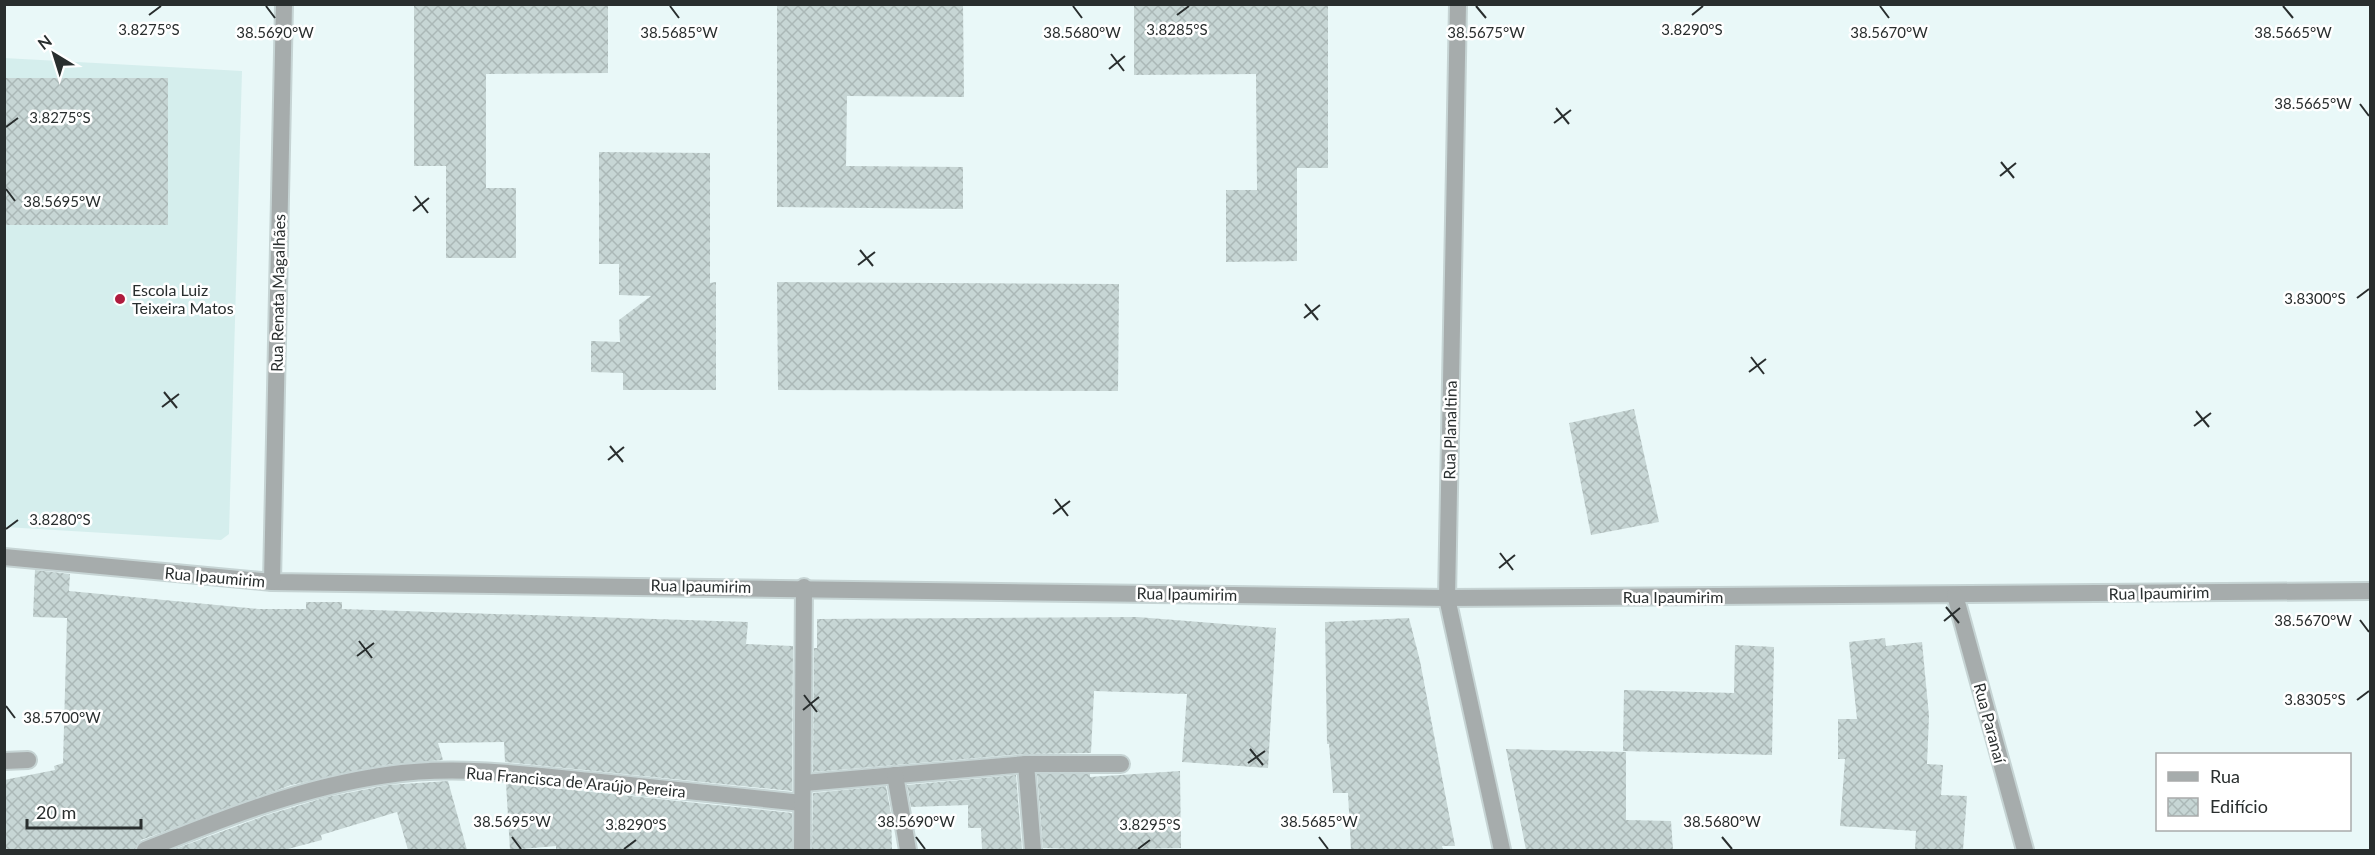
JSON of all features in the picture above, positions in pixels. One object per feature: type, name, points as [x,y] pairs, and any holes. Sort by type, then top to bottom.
[{"type":"street","name":"Rua Renata Magalhães","points":[[272,582],[284,4]]},
{"type":"street","name":"Rua Planaltina","points":[[1458,4],[1448,598],[1502,850]]},
{"type":"street","name":"Rua Ipaumirim","points":[[4,557],[272,582],[804,587],[1448,598],[1956,596],[2370,591]]},
{"type":"street","points":[[802,850],[804,587]]},
{"type":"street","name":"Rua Paranaí","points":[[1956,596],[2025,850]]},
{"type":"street","points":[[4,761],[28,760]]},
{"type":"street","points":[[804,783],[1026,764],[1121,764]]},
{"type":"street","points":[[1026,764],[1033,850]]},
{"type":"street","name":"Rua Francisca de Araújo Pereira","points":[[153,849],[274,800],[333,784],[390,774],[473,772],[545,777],[802,803]]},
{"type":"street","points":[[895,775],[908,850]]},
{"type":"shaded area","name":"Escola Luiz Teixeira Matos","points":[[4,58],[242,71],[229,534],[221,540],[5,527]]},
{"type":"building","points":[[414,4],[608,4],[608,73],[486,74],[486,188],[516,188],[516,258],[446,258],[446,166],[414,166]]},
{"type":"building","points":[[777,4],[963,4],[964,97],[847,96],[846,166],[963,167],[963,209],[777,207]]},
{"type":"building","points":[[1134,4],[1328,5],[1328,168],[1297,168],[1297,261],[1226,262],[1226,190],[1257,190],[1256,74],[1134,75]]},
{"type":"building","points":[[4,78],[168,78],[168,225],[4,225]]},
{"type":"building","points":[[599,152],[710,153],[710,283],[716,282],[716,390],[623,390],[623,373],[591,372],[591,341],[620,342],[619,320],[651,296],[619,295],[619,264],[599,264]]},
{"type":"building","points":[[777,282],[1119,284],[1118,391],[778,390]]},
{"type":"building","points":[[1634,409],[1659,522],[1591,535],[1569,423]]},
{"type":"building","points":[[35,570],[70,574],[69,591],[258,609],[306,609],[306,602],[342,602],[342,609],[748,622],[746,644],[793,646],[792,791],[505,762],[504,742],[438,743],[443,760],[385,765],[291,785],[141,840],[135,850],[4,850],[4,780],[55,770],[54,766],[63,763],[67,618],[33,617]]},
{"type":"building","points":[[1137,617],[1276,628],[1268,768],[1182,762],[1187,694],[1094,691],[1091,753],[1025,754],[813,772],[814,648],[817,648],[817,619]]},
{"type":"building","points":[[1409,618],[1420,661],[1455,846],[1442,846],[1443,850],[1351,850],[1348,793],[1333,793],[1329,744],[1327,744],[1325,622]]},
{"type":"building","points":[[1885,638],[1886,646],[1922,642],[1929,716],[1927,764],[1943,765],[1941,795],[1967,796],[1963,850],[1915,850],[1916,831],[1840,826],[1845,759],[1838,759],[1838,719],[1857,719],[1849,642]]},
{"type":"building","points":[[1735,645],[1774,647],[1772,755],[1623,751],[1624,690],[1734,693]]},
{"type":"building","points":[[1506,749],[1626,752],[1626,820],[1671,821],[1673,850],[1526,850]]},
{"type":"building","points":[[1180,771],[1181,848],[1098,850],[1043,848],[1037,774],[1090,774],[1090,777]]},
{"type":"building","points":[[1016,775],[1022,849],[982,849],[981,828],[968,828],[968,805],[911,807],[907,785]]},
{"type":"building","points":[[448,781],[467,850],[408,850],[397,812],[321,835],[322,840],[284,850],[172,850],[267,815],[327,797],[388,785]]},
{"type":"building","points":[[506,783],[792,813],[792,850],[556,850],[556,846],[510,850]]},
{"type":"building","points":[[886,786],[891,814],[892,850],[812,850],[813,793]]},
{"type":"place","name":"Escola Luiz Teixeira Matos","points":[[120,299]]}]
